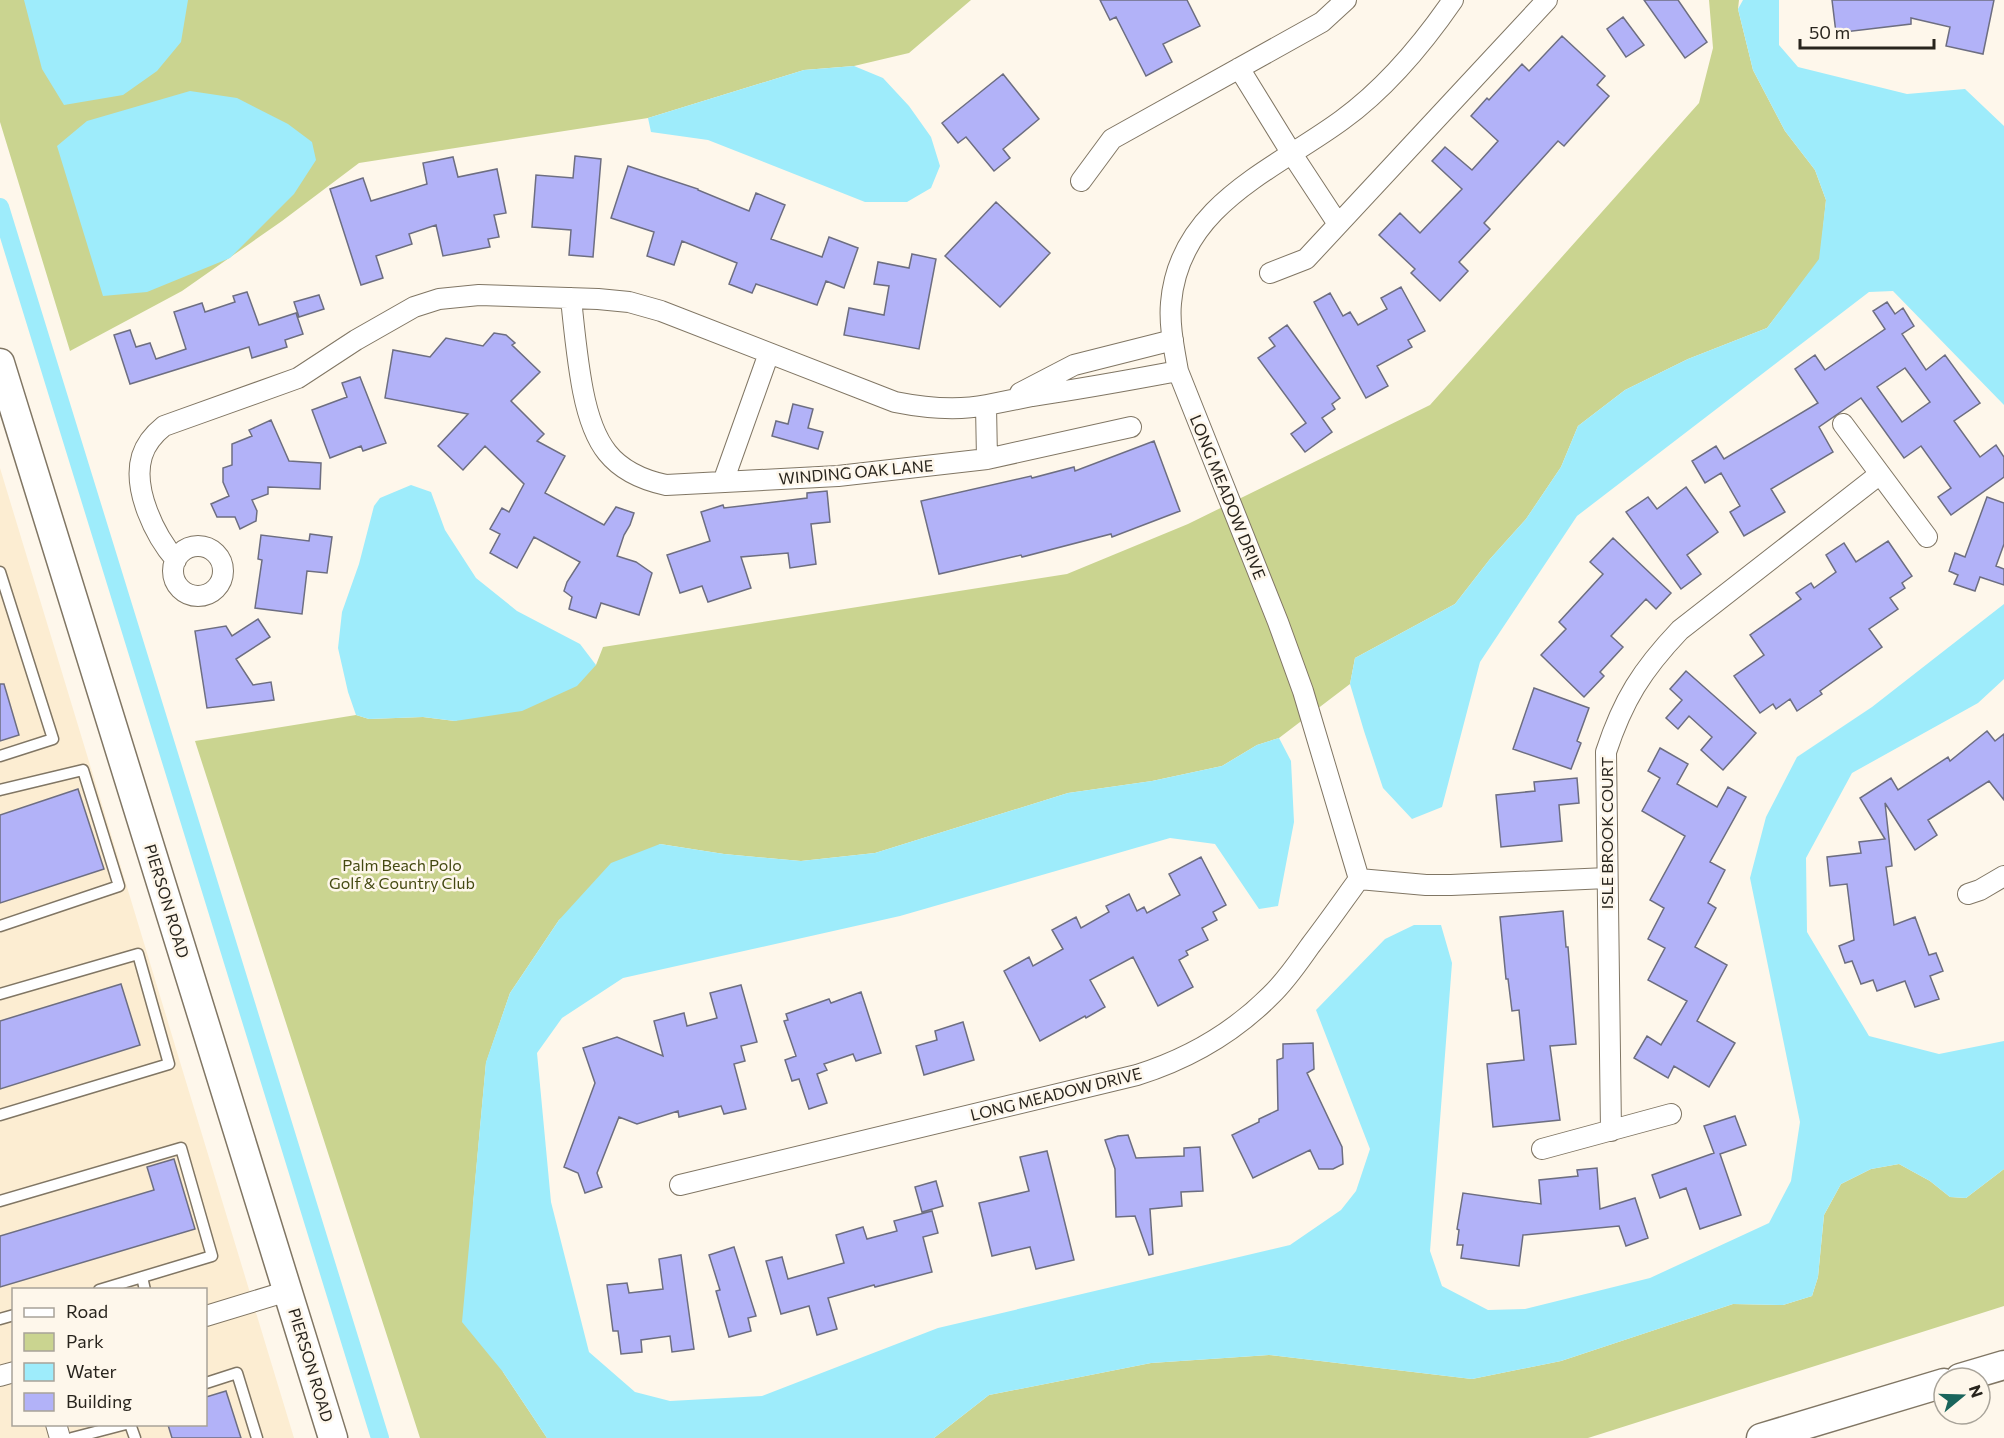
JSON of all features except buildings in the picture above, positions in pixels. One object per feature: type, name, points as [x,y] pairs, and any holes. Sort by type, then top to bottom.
[{"type":"street","points":[[1081,180],[1112,139],[1322,22],[1346,0]]},
{"type":"street","name":"LONG MEADOW DRIVE","points":[[680,1185],[1137,1075],[1186,1057],[1228,1033],[1271,996],[1359,879],[1303,691],[1178,370],[1173,340],[1171,303],[1176,277],[1185,253],[1197,231],[1214,210],[1233,193],[1344,119],[1382,86],[1437,23],[1453,0]]},
{"type":"street","points":[[1270,273],[1306,259],[1547,0]]},
{"type":"street","points":[[1239,68],[1338,224]]},
{"type":"street","points":[[176,560],[152,525],[143,497],[140,469],[142,456],[147,444],[155,434],[164,426],[298,378],[356,340],[414,307],[439,299],[472,295],[629,302],[661,310],[895,402],[920,407],[944,408],[995,403],[1178,370]]},
{"type":"street","name":"WINDING OAK LANE","points":[[571,298],[578,365],[588,415],[597,438],[603,448],[621,466],[642,478],[666,485],[838,476],[987,459],[1131,427]]},
{"type":"street","points":[[995,403],[1074,365],[1173,340]]},
{"type":"street","points":[[723,482],[769,352]]},
{"type":"street","name":"PIERSON ROAD","points":[[0,363],[5,399],[333,1438]]},
{"type":"street","points":[[987,459],[995,403]]},
{"type":"street","points":[[1843,424],[1927,537]]},
{"type":"street","name":"ISLE BROOK COURT","points":[[1611,1131],[1606,752],[1616,721],[1638,679],[1658,653],[1689,622],[1880,474]]},
{"type":"street","points":[[1968,894],[2004,876]]},
{"type":"street","points":[[1359,879],[1451,885],[1607,878]]},
{"type":"street","points":[[1542,1149],[1671,1114]]},
{"type":"street","points":[[207,1316],[288,1291]]},
{"type":"street","points":[[1761,1438],[1932,1387]]},
{"type":"lane","points":[[0,572],[53,739],[0,756]]},
{"type":"lane","points":[[0,790],[83,770],[119,886],[0,926]]},
{"type":"lane","points":[[0,994],[138,954],[169,1064],[0,1115]]},
{"type":"lane","points":[[0,1201],[181,1148],[213,1256],[106,1288]]},
{"type":"lane","points":[[142,1277],[145,1288]]},
{"type":"lane","points":[[207,1383],[237,1373],[257,1438]]},
{"type":"lane","points":[[72,1438],[122,1426]]},
{"type":"shaded area","points":[[0,468],[294,1438],[0,1438]]},
{"type":"green space","points":[[0,0],[971,0],[909,53],[854,66],[804,70],[648,118],[359,163],[282,221],[182,291],[70,351],[0,122]]},
{"type":"green space","name":"Palm Beach Polo Golf & Country Club","points":[[1709,0],[1739,0],[1738,9],[1753,70],[1785,131],[1815,170],[1826,200],[1820,259],[1767,328],[1688,359],[1625,390],[1578,426],[1561,467],[1526,519],[1490,559],[1455,604],[1355,658],[1350,684],[1279,738],[1257,745],[1222,766],[1152,781],[1068,793],[875,853],[801,861],[724,854],[660,844],[559,920],[510,993],[486,1063],[473,1205],[503,1372],[547,1438],[420,1438],[195,741],[356,715],[369,719],[423,717],[455,721],[596,665],[603,647],[1067,574],[1188,524],[1430,405],[1699,103],[1713,48]]},
{"type":"green space","points":[[1899,1164],[1930,1181],[1950,1197],[1966,1198],[2004,1169],[2004,1306],[1588,1438],[934,1438],[989,1395],[1151,1363],[1269,1355],[1472,1379],[1561,1361],[1733,1304],[1783,1305],[1812,1296],[1818,1277],[1824,1215],[1841,1184],[1871,1169]]},
{"type":"water","points":[[24,0],[188,0],[181,42],[157,71],[123,95],[64,105],[42,69]]},
{"type":"water","points":[[1743,0],[1779,0],[1779,45],[1798,67],[1907,94],[1965,89],[2004,126],[2004,405],[1893,291],[1869,292],[1577,516],[1480,662],[1442,807],[1412,819],[1383,788],[1350,684],[1355,658],[1455,604],[1490,559],[1526,519],[1561,467],[1578,426],[1625,390],[1688,359],[1767,328],[1819,259],[1826,200],[1815,170],[1785,131],[1753,70],[1738,9]]},
{"type":"water","points":[[854,66],[883,78],[909,106],[931,137],[940,166],[931,188],[907,202],[865,202],[708,140],[651,132],[648,118],[804,70]]},
{"type":"water","points":[[190,91],[237,98],[288,124],[312,142],[316,160],[294,194],[230,258],[147,292],[103,296],[57,146],[87,121]]},
{"type":"water","points":[[411,485],[431,492],[445,530],[476,578],[517,611],[580,644],[596,665],[577,686],[522,711],[455,721],[423,717],[369,719],[356,715],[338,648],[342,612],[359,564],[374,506],[380,498]]},
{"type":"water","points":[[2004,604],[2004,679],[1978,703],[1852,773],[1806,858],[1807,932],[1869,1036],[1939,1054],[2004,1041],[2004,1169],[1966,1198],[1950,1197],[1930,1181],[1899,1164],[1871,1169],[1841,1184],[1824,1215],[1818,1277],[1812,1296],[1783,1305],[1733,1304],[1561,1361],[1472,1379],[1269,1355],[1151,1363],[989,1395],[934,1438],[547,1438],[503,1372],[462,1322],[486,1062],[510,993],[559,920],[611,863],[660,844],[724,854],[801,861],[875,853],[1068,793],[1152,781],[1222,766],[1257,745],[1279,738],[1291,761],[1294,822],[1278,906],[1259,909],[1215,844],[1170,838],[900,916],[623,978],[562,1018],[537,1053],[551,1202],[589,1352],[635,1392],[670,1401],[762,1396],[938,1328],[1290,1245],[1341,1210],[1356,1191],[1370,1149],[1316,1010],[1385,939],[1414,925],[1441,925],[1452,963],[1430,1251],[1442,1286],[1488,1310],[1525,1309],[1650,1278],[1769,1223],[1791,1181],[1800,1122],[1750,878],[1766,817],[1797,757],[1872,707]]},
{"type":"waterway","points":[[0,207],[380,1438]]}]
